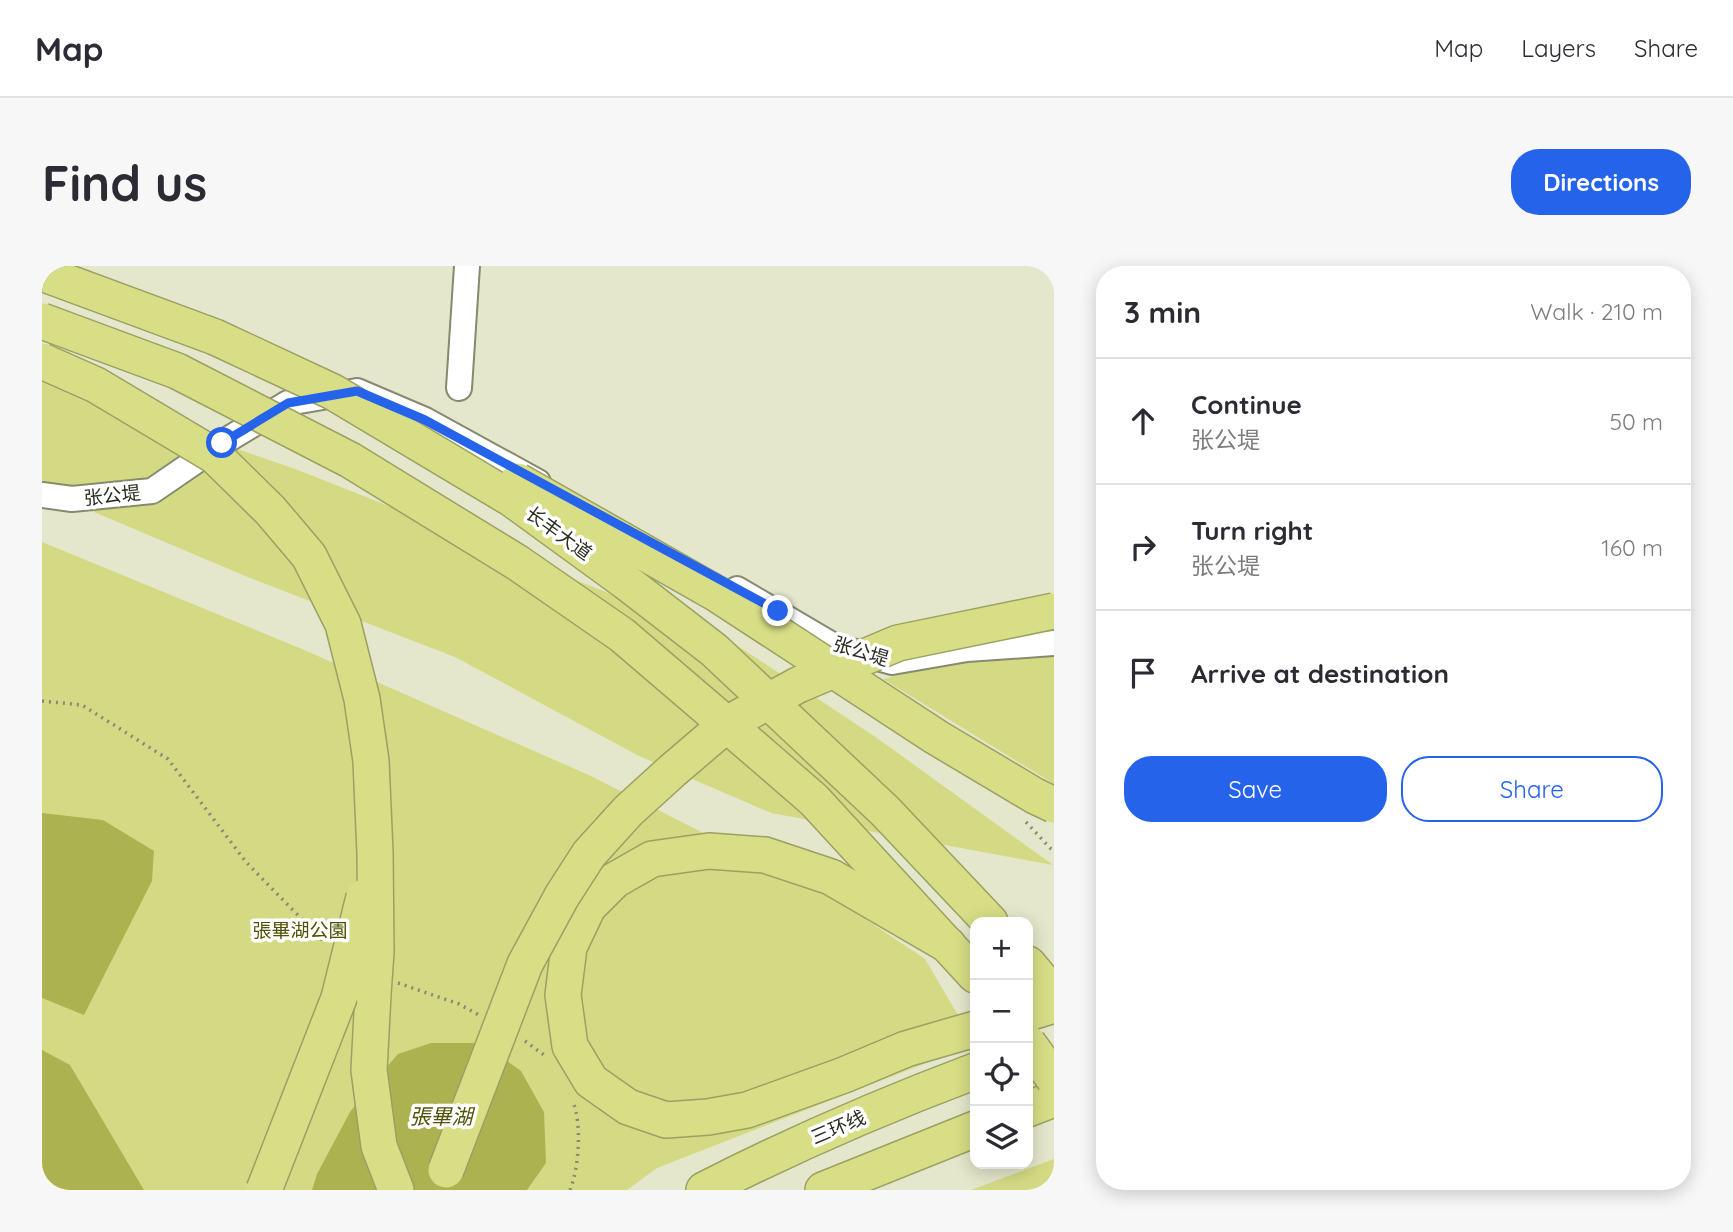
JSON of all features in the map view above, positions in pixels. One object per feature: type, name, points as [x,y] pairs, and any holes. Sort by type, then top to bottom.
[{"type":"highway","name":"长丰大道","points":[[42,273],[215,337],[333,392],[512,499],[714,650],[885,811],[985,917]]},
{"type":"highway","points":[[42,321],[177,371],[351,460],[528,570],[622,635],[814,800],[970,969]]},
{"type":"highway","points":[[42,361],[96,385],[215,456],[270,510],[309,556],[343,624],[362,699],[370,761],[375,853],[376,952],[369,1070],[379,1146],[396,1190]]},
{"type":"highway","points":[[333,392],[475,457],[586,518],[718,594],[936,737],[1035,796],[1054,804]]},
{"type":"highway","points":[[438,1190],[525,964],[562,896],[589,854],[628,811],[727,724],[798,685],[898,643],[1054,611]]},
{"type":"highway","points":[[948,945],[831,877],[765,855],[709,851],[652,859],[615,880],[588,906],[569,947],[563,995],[570,1046],[591,1081],[628,1107],[666,1120],[708,1117],[747,1110],[906,1049],[970,1030]]},
{"type":"highway","points":[[264,1190],[339,998],[375,853]]},
{"type":"highway","points":[[1033,970],[1054,995]]},
{"type":"highway","points":[[1033,1011],[1054,1005]]},
{"type":"highway","points":[[1033,1050],[1054,1043]]},
{"type":"highway","points":[[1033,1050],[1054,1079]]},
{"type":"highway","name":"三环线","points":[[704,1190],[786,1148],[919,1092],[970,1074]]},
{"type":"highway","points":[[1033,1107],[1054,1099]]},
{"type":"highway","points":[[823,1190],[970,1131]]},
{"type":"street","points":[[459,388],[467,266]]},
{"type":"street","name":"张公堤","points":[[42,495],[72,499],[152,491],[222,443],[288,403],[357,391],[425,420],[778,611],[834,646],[892,662],[967,649],[1054,643]]},
{"type":"green space","points":[[42,381],[298,470],[732,642],[877,738],[1053,865],[771,813],[639,756],[455,657],[250,578],[42,490]]},
{"type":"green space","name":"張畢湖公園","points":[[42,542],[302,649],[591,776],[843,904],[925,959],[970,1036],[970,1046],[657,1168],[627,1190],[42,1190]]},
{"type":"green space","points":[[1028,640],[1054,643],[1054,784],[883,679]]},
{"type":"green space","points":[[1054,1159],[1054,1190],[971,1190],[1033,1169]]},
{"type":"water","points":[[42,813],[103,820],[154,851],[152,881],[84,1015],[42,998]]},
{"type":"water","name":"張畢湖","points":[[431,1043],[482,1043],[521,1071],[544,1112],[546,1163],[527,1190],[312,1190],[317,1174],[350,1112],[378,1077],[398,1054]]},
{"type":"water","points":[[42,1050],[70,1065],[144,1190],[42,1190]]},
{"type":"route","points":[[222,443],[288,403],[357,391],[425,420],[778,611]]}]
